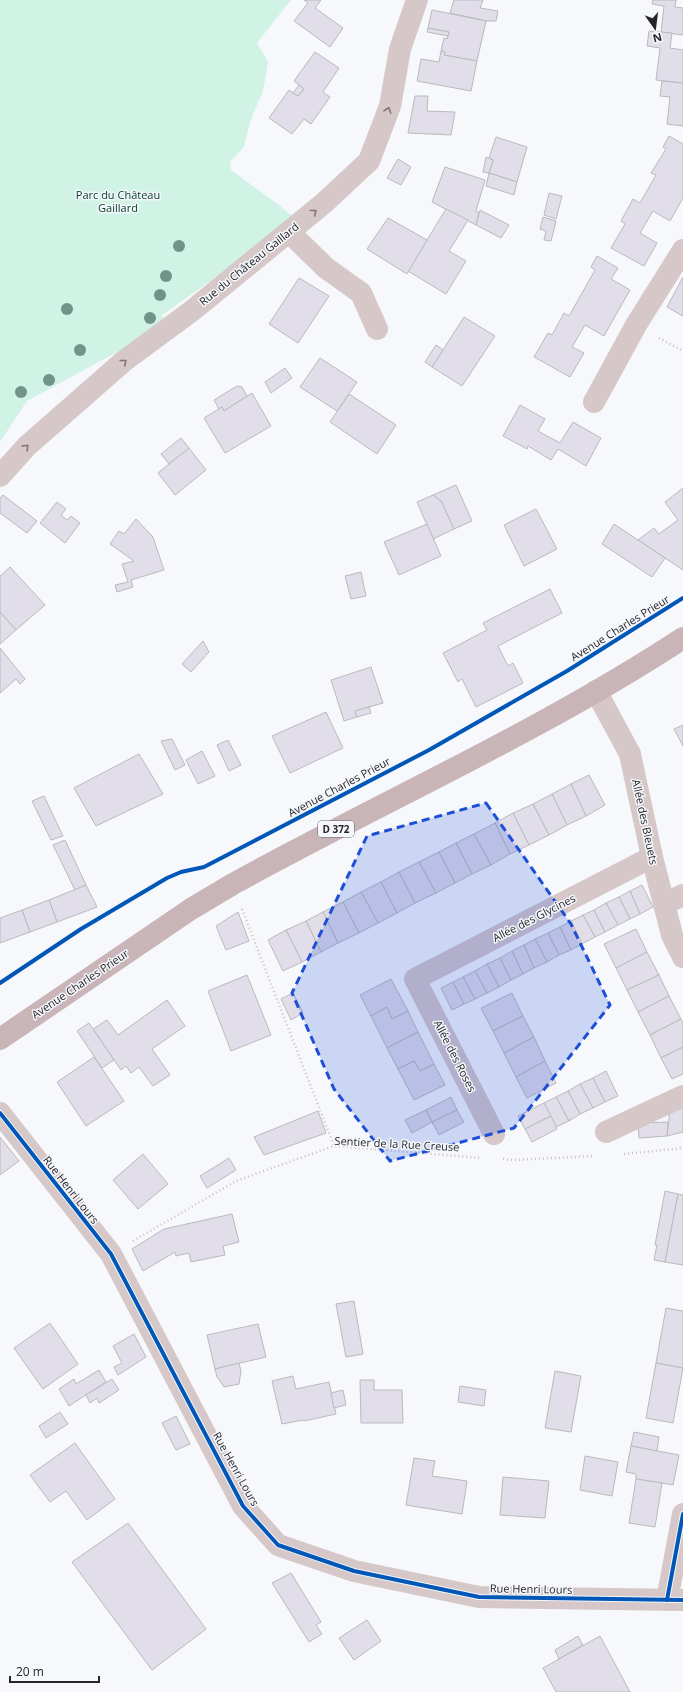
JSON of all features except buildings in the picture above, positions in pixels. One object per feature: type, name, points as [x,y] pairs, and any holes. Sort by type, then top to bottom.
[{"type":"main road","name":"Avenue Charles Prieur","points":[[0,1039],[184,913],[233,884],[522,733],[596,691],[683,638]]},
{"type":"street","name":"Rue du Château Gaillard","points":[[0,476],[27,446],[124,361],[193,310],[289,232],[324,203],[369,161],[390,106],[400,49],[417,0]]},
{"type":"street","points":[[289,232],[326,268],[361,293],[377,329]]},
{"type":"street","points":[[594,402],[636,325],[683,250]]},
{"type":"street","name":"Allée des Bleuets","points":[[596,691],[630,754],[652,857],[673,900],[672,935],[683,957]]},
{"type":"street","name":"Allée des Glycines","points":[[415,979],[652,857]]},
{"type":"street","name":"Allée des Roses","points":[[415,979],[494,1134]]},
{"type":"street","points":[[606,1132],[683,1096]]},
{"type":"street","name":"Rue Henri Lours","points":[[0,1113],[111,1254],[243,1506],[278,1546],[354,1571],[479,1597],[675,1600]]},
{"type":"street","points":[[675,1600],[683,1514]]},
{"type":"path","points":[[233,884],[334,1146]]},
{"type":"path","points":[[619,1154],[683,1148]]},
{"type":"path","points":[[497,1159],[513,1160],[596,1156]]},
{"type":"highlighted area","points":[[486,803],[571,924],[610,1005],[514,1128],[390,1161],[334,1089],[292,993],[367,836]]},
{"type":"green space","name":"Parc du Château Gaillard","points":[[0,0],[291,0],[257,43],[268,62],[263,91],[251,119],[244,147],[230,162],[231,170],[297,220],[162,315],[165,326],[27,401],[0,442]]},
{"type":"cycle path","points":[[0,983],[81,929],[167,878],[181,872],[204,867],[429,750],[567,671],[683,598]]},
{"type":"cycle path","points":[[0,1113],[111,1254],[243,1506],[278,1545],[354,1571],[479,1597],[683,1600]]},
{"type":"cycle path","points":[[667,1600],[683,1514]]}]
